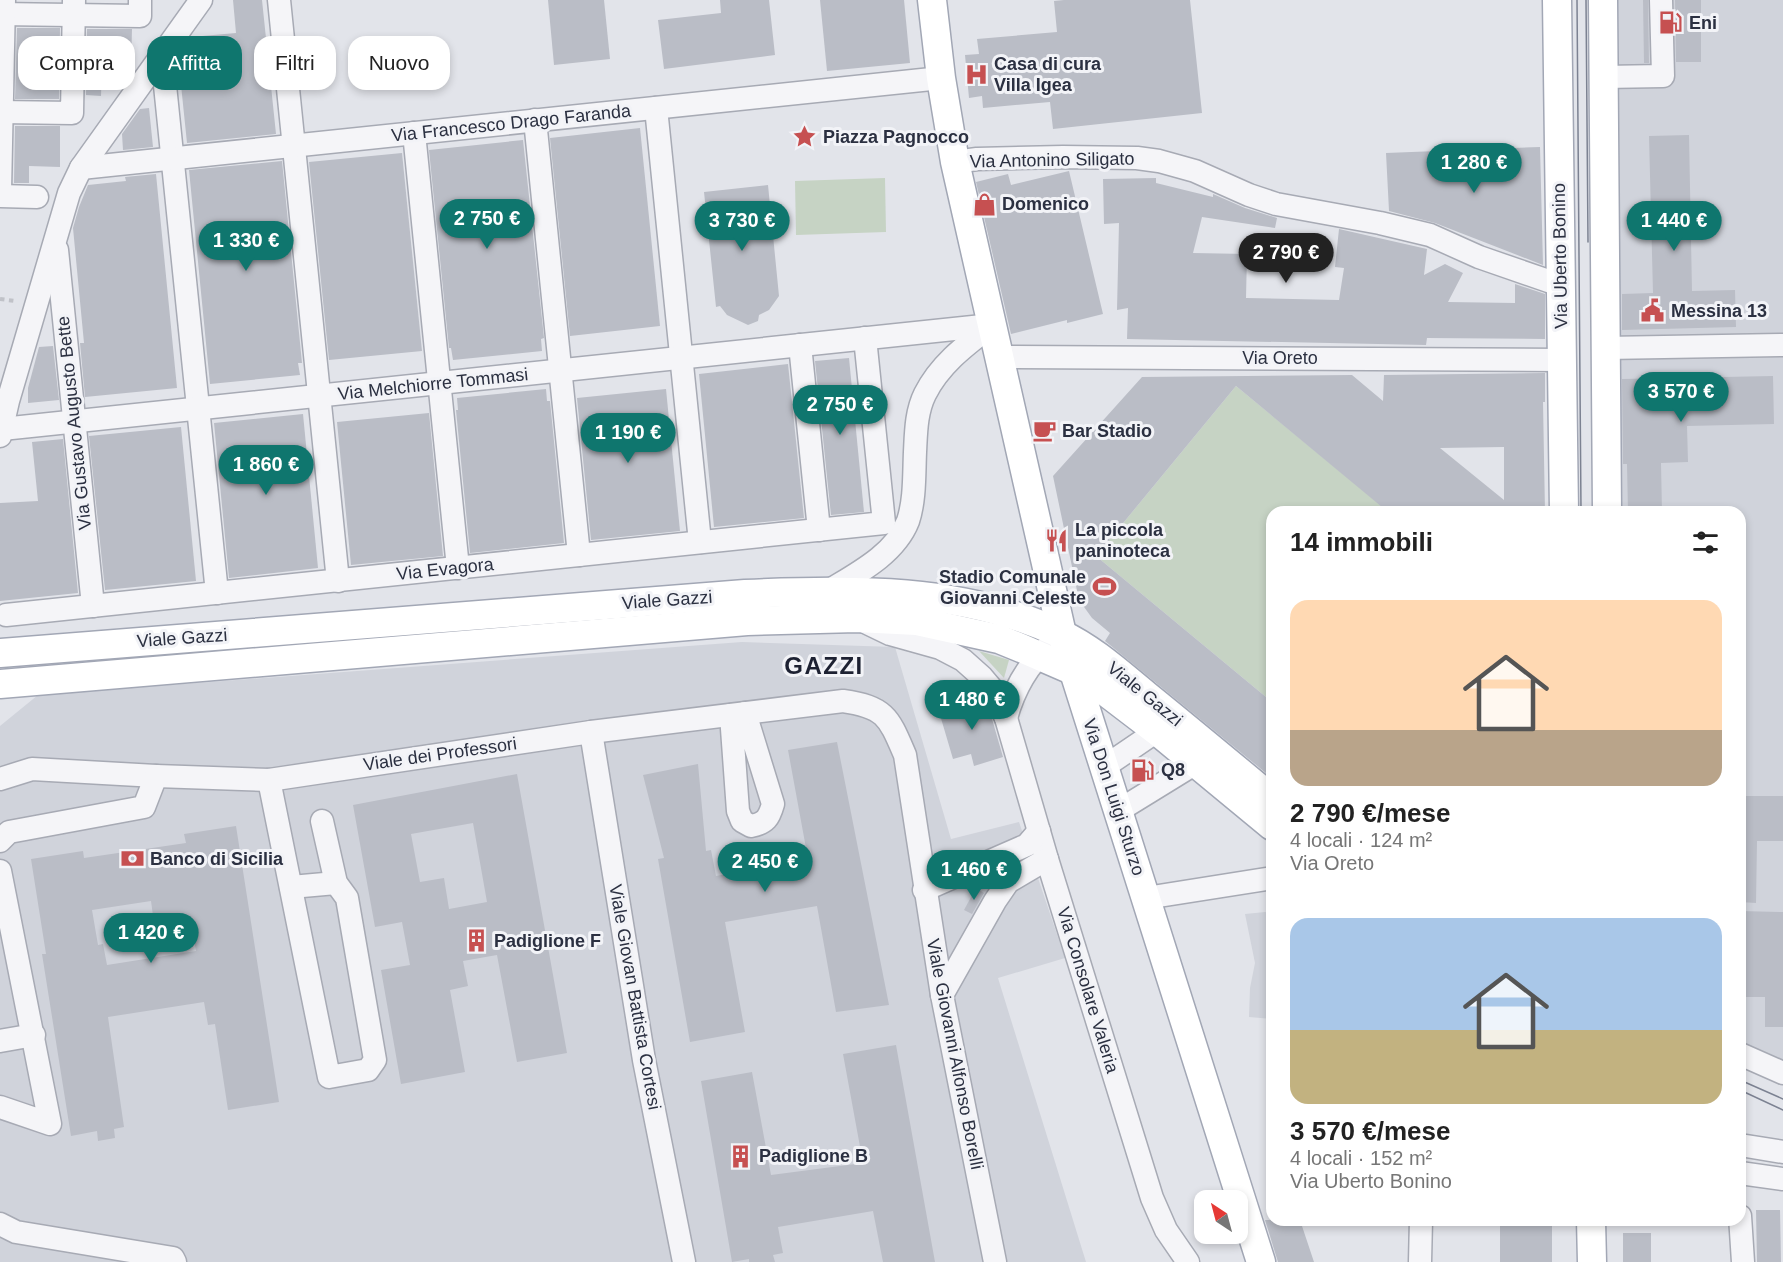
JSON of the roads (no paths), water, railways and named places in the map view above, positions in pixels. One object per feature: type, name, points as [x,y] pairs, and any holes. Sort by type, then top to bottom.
[{"type":"main road","points":[[932,0],[941,78],[955,162],[992,325]]},
{"type":"main road","name":"Via Uberto Bonino","points":[[1557,0],[1564,506]]},
{"type":"main road","points":[[1603,0],[1607,506]]},
{"type":"main road","name":"Via Don Luigi Sturzo","points":[[992,325],[1062,634],[1261,1262]]},
{"type":"main road","name":"Viale Gazzi","points":[[0,653],[745,594],[830,590],[916,595],[1015,614],[1062,634],[1098,656],[1266,794]]},
{"type":"main road","name":"Viale Gazzi","points":[[0,684],[736,622],[857,618],[918,621],[999,639],[1074,671],[1102,689],[1157,731],[1266,821]]},
{"type":"main road","points":[[1591,1226],[1592,1262]]},
{"type":"street","points":[[176,36],[201,0]]},
{"type":"street","points":[[279,0],[338,580]]},
{"type":"street","points":[[1604,77],[1663,76],[1661,0]]},
{"type":"street","points":[[1,112],[72,113],[74,7]]},
{"type":"street","points":[[0,191],[3,9],[140,8]]},
{"type":"street","points":[[1,432],[4,401],[69,193],[81,168],[147,77]]},
{"type":"street","name":"Via Francesco Drago Faranda","points":[[81,168],[941,78]]},
{"type":"street","points":[[165,90],[217,593]]},
{"type":"street","points":[[656,108],[700,542]]},
{"type":"street","points":[[535,120],[579,555]]},
{"type":"street","points":[[414,133],[458,568]]},
{"type":"street","name":"Via Antonino Siligato","points":[[955,162],[976,159],[1063,157],[1137,158],[1159,161],[1195,171],[1249,195],[1276,204],[1380,223],[1430,235],[1479,257],[1560,285]]},
{"type":"street","points":[[0,196],[37,197]]},
{"type":"street","name":"Via Gustavo Augusto Bette","points":[[56,239],[93,606]]},
{"type":"street","points":[[830,590],[879,557],[901,535],[912,505],[917,421],[924,396],[938,374],[957,352],[992,325]]},
{"type":"street","name":"Via Melchiorre Tommasi","points":[[1,432],[198,408],[992,325]]},
{"type":"street","name":"Via Evagora","points":[[6,615],[884,523],[865,338]]},
{"type":"street","points":[[800,345],[819,530]]},
{"type":"street","points":[[1606,348],[1783,345]]},
{"type":"street","name":"Via Oreto","points":[[999,357],[1561,360]]},
{"type":"street","name":"Via Consolare Valeria","points":[[857,618],[890,634],[940,648],[963,660],[993,690],[1006,718],[1047,859],[1152,1198],[1166,1230],[1188,1262]]},
{"type":"street","points":[[1006,718],[1017,687],[1038,655],[1062,634]]},
{"type":"street","name":"Viale dei Professori","points":[[0,779],[32,769],[269,780],[591,732],[843,701],[864,704],[879,711]]},
{"type":"street","name":"Viale Giovanni Alfonso Borelli","points":[[879,711],[889,721],[905,755],[942,995],[995,1262]]},
{"type":"street","points":[[1104,767],[1157,731]]},
{"type":"street","name":"Viale Giovan Battista Cortesi","points":[[591,732],[644,1060],[684,1262]]},
{"type":"street","points":[[1118,811],[1197,763]]},
{"type":"street","points":[[0,841],[9,832],[144,807],[156,776]]},
{"type":"street","points":[[269,780],[329,1077],[368,1070],[375,1060],[347,898],[336,883],[322,820]]},
{"type":"street","points":[[924,890],[1027,845],[1039,831]]},
{"type":"street","points":[[942,995],[1008,882],[1047,859]]},
{"type":"street","points":[[0,871],[50,1124],[0,1107]]},
{"type":"street","points":[[1146,898],[1266,879]]},
{"type":"street","points":[[291,887],[336,883]]},
{"type":"street","points":[[0,1041],[34,1035]]},
{"type":"street","points":[[1746,1057],[1783,1073]]},
{"type":"street","points":[[1746,1146],[1783,1152]]},
{"type":"street","points":[[1746,1174],[1783,1179]]},
{"type":"street","points":[[0,1224],[16,1232],[179,1261]]},
{"type":"street","points":[[1420,1262],[1421,1226]]},
{"type":"street","points":[[1741,1226],[1743,1262]]},
{"type":"tram line","points":[[1577,0],[1581,506]]},
{"type":"tram line","points":[[1586,0],[1588,242]]},
{"type":"tram line","points":[[1746,1083],[1783,1099]]},
{"type":"tram line","points":[[1746,1093],[1783,1110]]},
{"type":"place","name":"Eni","points":[[1671,23]]},
{"type":"place","name":"Casa di cura Villa Igea","points":[[976,74]]},
{"type":"place","name":"Piazza Pagnocco","points":[[805,137]]},
{"type":"place","name":"Domenico","points":[[984,204]]},
{"type":"place","name":"Messina 13","points":[[1653,311]]},
{"type":"place","name":"Bar Stadio","points":[[1044,431]]},
{"type":"place","name":"La piccola paninoteca","points":[[1057,540]]},
{"type":"place","name":"Stadio Comunale Giovanni Celeste","points":[[1104,587]]},
{"type":"place","name":"Q8","points":[[1143,770]]},
{"type":"place","name":"Banco di Sicilia","points":[[132,859]]},
{"type":"place","name":"Padiglione F","points":[[476,941]]},
{"type":"place","name":"Padiglione B","points":[[741,1156]]},
{"type":"district","name":"GAZZI","points":[[824,665]]}]
